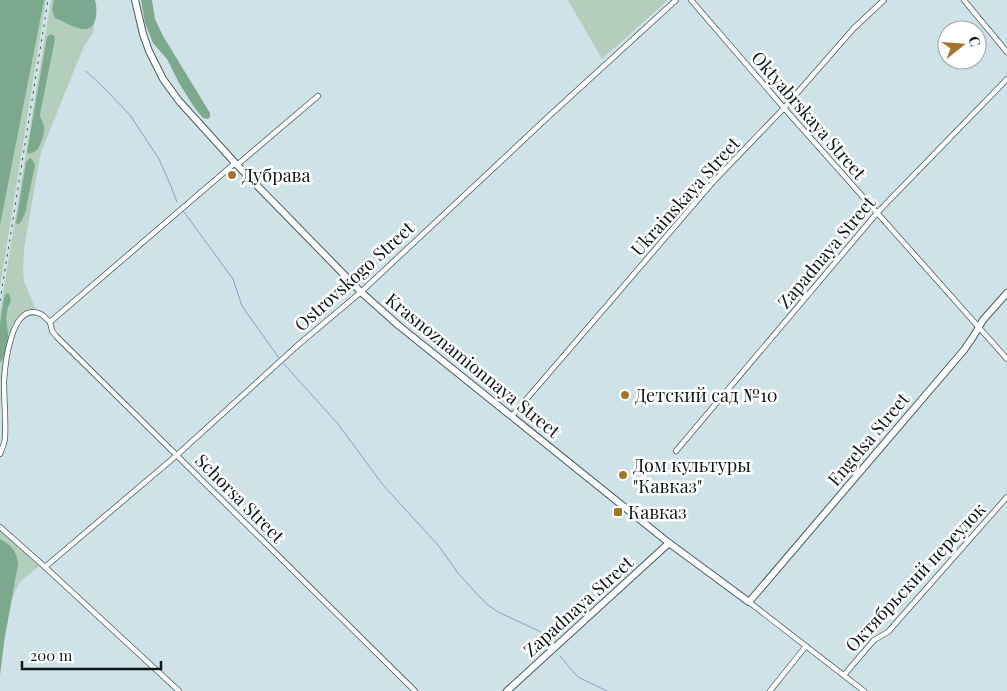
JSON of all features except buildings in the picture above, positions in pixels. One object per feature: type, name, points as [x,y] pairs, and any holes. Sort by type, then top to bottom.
[{"type":"main road","name":"Krasnoznamionnaya Street","points":[[135,0],[152,59],[163,80],[179,101],[236,164],[361,292],[398,325],[669,543],[749,602]]},
{"type":"main road","name":"Engelsa Street","points":[[749,602],[964,350],[988,313],[1007,293]]},
{"type":"main road","name":"Zapadnaya Street","points":[[507,691],[669,543]]},
{"type":"street","name":"Ostrovskogo Street","points":[[45,566],[177,455],[298,345],[361,292],[676,0]]},
{"type":"street","name":"Oktyabrskaya Street","points":[[691,0],[784,108],[1007,359]]},
{"type":"street","name":"Ukrainskaya Street","points":[[512,416],[713,182],[784,108],[854,28],[884,0]]},
{"type":"street","points":[[964,0],[1007,52]]},
{"type":"street","name":"Zapadnaya Street","points":[[676,451],[877,213],[1007,79]]},
{"type":"street","points":[[0,454],[5,440],[4,378],[12,335],[19,320],[27,313],[33,312],[40,313],[50,322],[318,96]]},
{"type":"street","name":"Schorsa Street","points":[[50,322],[52,332],[415,691]]},
{"type":"street","name":"Октябрьский переулок","points":[[844,675],[874,640],[888,632],[1007,497]]},
{"type":"street","points":[[0,527],[45,566],[178,691]]},
{"type":"street","name":"Krasnoznamionnaya Street","points":[[749,602],[864,691]]},
{"type":"street","points":[[770,691],[806,646]]},
{"type":"green space","points":[[0,0],[46,0],[0,287]]},
{"type":"green space","points":[[0,0],[44,0],[0,225]]},
{"type":"green space","points":[[51,0],[95,0],[96,13],[93,33],[84,46],[41,152],[24,249],[23,271],[24,281],[36,310],[30,309],[25,311],[17,319],[6,347],[2,383],[1,428],[0,312]]},
{"type":"green space","points":[[54,0],[95,0],[95,21],[88,29],[83,29],[55,18],[52,10]]},
{"type":"green space","points":[[141,0],[152,0],[155,19],[163,36],[210,113],[208,119],[203,118],[194,107],[167,59],[153,43],[145,23]]},
{"type":"green space","points":[[568,0],[668,0],[602,59]]},
{"type":"green space","points":[[51,34],[55,39],[40,114],[44,132],[37,150],[29,154],[27,152],[47,37]]},
{"type":"green space","points":[[30,158],[35,165],[25,215],[18,225],[16,223],[26,162]]},
{"type":"green space","points":[[8,293],[11,300],[6,315],[8,343],[0,363],[0,324],[4,298]]},
{"type":"green space","points":[[0,531],[39,566],[21,581],[12,601],[6,626],[0,675]]},
{"type":"green space","points":[[0,539],[13,549],[18,564],[0,675]]},
{"type":"waterway","points":[[86,71],[130,115],[159,159],[177,202]]},
{"type":"waterway","points":[[184,212],[233,279],[242,306],[279,358]]},
{"type":"waterway","points":[[284,364],[338,424],[383,485],[438,545],[458,573],[475,592],[498,612],[539,631],[551,642]]},
{"type":"waterway","points":[[560,656],[580,678],[607,691]]},
{"type":"railway","points":[[0,301],[48,0]]},
{"type":"place","name":"Дубрава","points":[[232,175]]},
{"type":"place","name":"Детский сад №10","points":[[625,395]]},
{"type":"place","name":"Дом культуры \"Кавказ\"","points":[[623,475]]},
{"type":"place","name":"Кавказ","points":[[618,512]]}]
